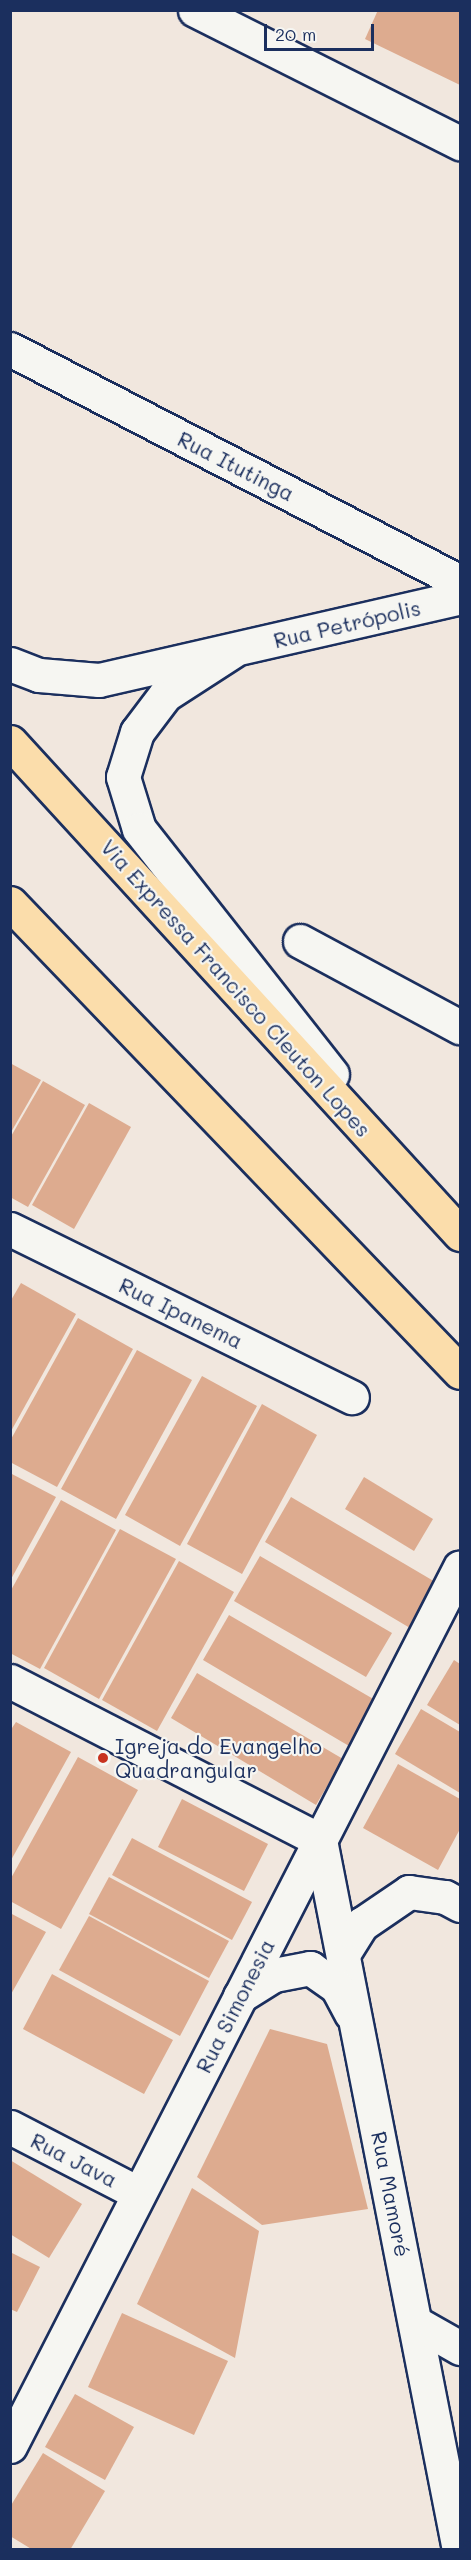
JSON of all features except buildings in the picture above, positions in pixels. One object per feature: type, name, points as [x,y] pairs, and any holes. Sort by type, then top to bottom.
[{"type":"highway","name":"Via Expressa Francisco Cleuton Lopes","points":[[10,742],[460,1234]]},
{"type":"highway","points":[[10,903],[460,1372]]},
{"type":"street","points":[[195,10],[460,143]]},
{"type":"street","name":"Rua Itutinga","points":[[10,349],[460,582]]},
{"type":"street","name":"Rua Petrópolis","points":[[10,664],[39,675],[99,680],[460,597]]},
{"type":"street","points":[[233,651],[165,695],[137,732],[123,777],[139,829],[429,1198]]},
{"type":"street","points":[[300,941],[460,1027]]},
{"type":"street","name":"Rua Ipanema","points":[[10,1229],[352,1397]]},
{"type":"street","name":"Rua Simonesia","points":[[10,2446],[460,1567]]},
{"type":"street","points":[[10,1681],[321,1840]]},
{"type":"street","name":"Rua Mamoré","points":[[321,1840],[459,2550]]},
{"type":"street","points":[[343,1954],[362,1924],[409,1892],[445,1897],[460,1905]]},
{"type":"street","points":[[240,1996],[274,1975],[310,1968],[337,1987],[357,2026]]},
{"type":"street","name":"Rua Java","points":[[10,2127],[138,2193]]},
{"type":"street","points":[[416,2324],[460,2348]]},
{"type":"place","name":"Igreja do Evangelho Quadrangular","points":[[103,1758]]}]
